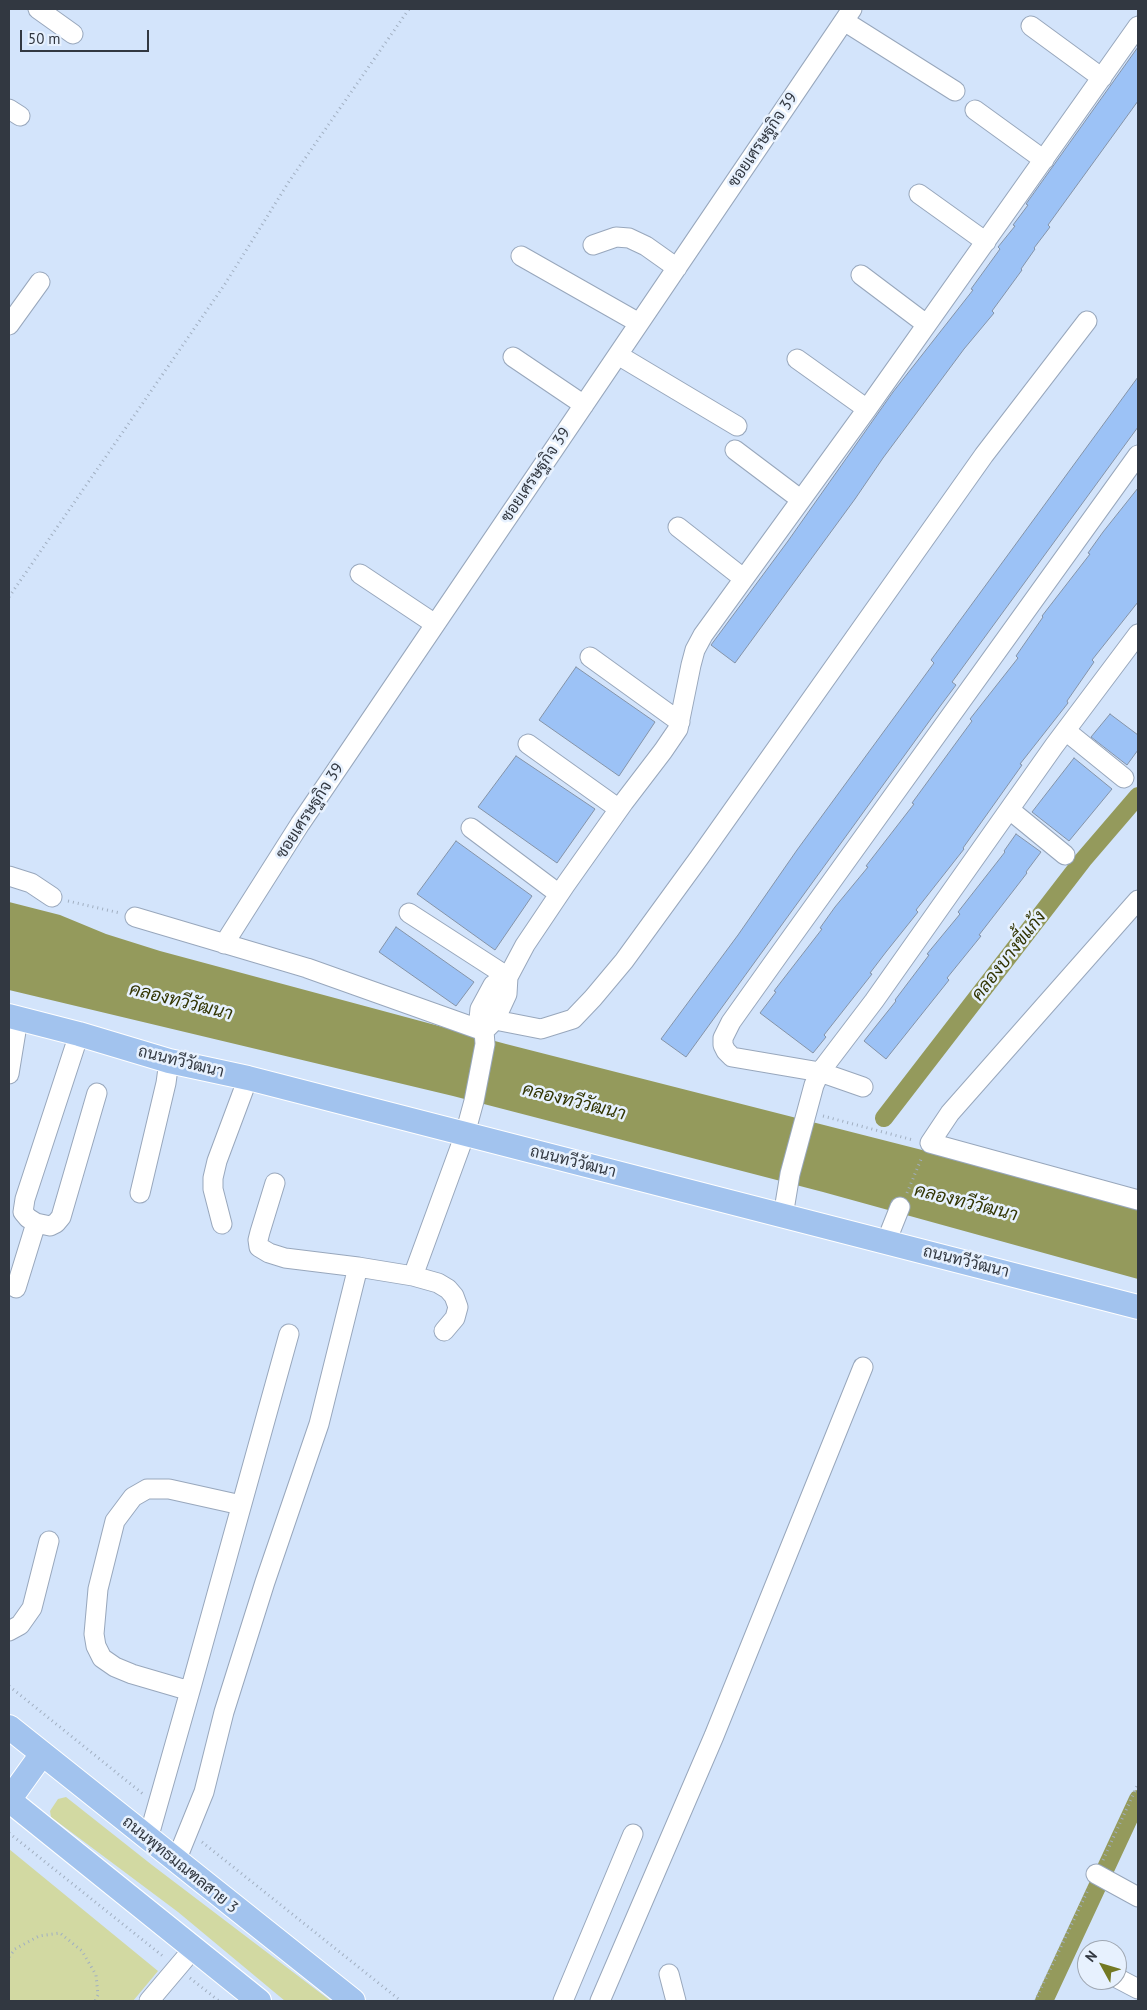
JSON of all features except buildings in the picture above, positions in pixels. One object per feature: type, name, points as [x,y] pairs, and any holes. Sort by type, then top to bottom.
[{"type":"main road","name":"ถนนทวีวัฒนา","points":[[14,1017],[169,1061],[248,1078],[1138,1307]]},
{"type":"main road","name":"ถนนพุทธมณฑลสาย 3","points":[[9,1727],[353,2001]]},
{"type":"main road","points":[[42,1754],[9,1800],[257,2001]]},
{"type":"street","points":[[38,9],[74,34]]},
{"type":"street","points":[[848,15],[955,91]]},
{"type":"street","name":"ซอยเศรษฐกิจ 39","points":[[224,944],[300,824],[848,15]]},
{"type":"street","points":[[1031,26],[1102,78]]},
{"type":"street","points":[[413,1276],[465,1134],[474,1101],[488,1032],[507,994],[508,977],[525,945],[559,894],[678,729],[695,650],[703,635],[867,409],[1138,26]]},
{"type":"street","points":[[975,110],[1044,160]]},
{"type":"street","points":[[919,194],[986,242]]},
{"type":"street","points":[[593,245],[616,237],[630,238],[646,246],[676,268]]},
{"type":"street","points":[[521,256],[639,323]]},
{"type":"street","points":[[861,275],[926,324]]},
{"type":"street","points":[[9,325],[40,282]]},
{"type":"street","points":[[135,917],[308,968],[488,1032],[541,1029],[573,1019],[624,961],[984,455],[1087,322]]},
{"type":"street","points":[[618,355],[737,426]]},
{"type":"street","points":[[513,357],[584,404]]},
{"type":"street","points":[[797,360],[867,409]]},
{"type":"street","points":[[735,450],[800,500]]},
{"type":"street","points":[[863,1087],[820,1072],[732,1057],[723,1045],[723,1038],[731,1022],[1138,455]]},
{"type":"street","points":[[678,527],[743,578]]},
{"type":"street","points":[[360,574],[435,624]]},
{"type":"street","points":[[783,1216],[790,1174],[814,1085],[820,1072],[874,1001],[1066,731],[1138,634]]},
{"type":"street","points":[[590,658],[680,722]]},
{"type":"street","points":[[1066,731],[1124,778]]},
{"type":"street","points":[[528,744],[620,809]]},
{"type":"street","points":[[1010,810],[1065,855]]},
{"type":"street","points":[[471,828],[559,894]]},
{"type":"street","points":[[9,876],[31,883],[52,897]]},
{"type":"street","points":[[1138,900],[950,1114],[928,1146],[1138,1200]]},
{"type":"street","points":[[409,913],[508,977]]},
{"type":"street","points":[[9,1074],[14,1017]]},
{"type":"street","points":[[79,1034],[25,1199],[23,1212],[36,1223],[50,1226],[62,1217],[97,1094]]},
{"type":"street","points":[[140,1193],[166,1083],[169,1061]]},
{"type":"street","points":[[222,1224],[213,1189],[213,1178],[248,1078]]},
{"type":"street","points":[[275,1183],[258,1240],[259,1247],[269,1253],[285,1258],[358,1267],[413,1276],[438,1283],[448,1289],[454,1296],[458,1307],[455,1318],[444,1330]]},
{"type":"street","points":[[886,1242],[900,1207]]},
{"type":"street","points":[[16,1288],[36,1223]]},
{"type":"street","points":[[176,1861],[204,1792],[224,1712],[265,1582],[319,1424],[358,1267]]},
{"type":"street","points":[[148,1839],[289,1334]]},
{"type":"street","points":[[600,2001],[714,1736],[863,1367]]},
{"type":"street","points":[[190,1692],[115,1667],[102,1658],[96,1646],[94,1634],[98,1589],[113,1528],[115,1521],[133,1497],[147,1489],[169,1488],[241,1505]]},
{"type":"street","points":[[9,1631],[20,1625],[32,1608],[49,1540]]},
{"type":"street","points":[[563,2001],[633,1834]]},
{"type":"street","points":[[1103,1878],[1138,1897]]},
{"type":"street","points":[[149,2001],[193,1949]]},
{"type":"street","points":[[669,1974],[676,2001]]},
{"type":"path","points":[[9,597],[225,284],[290,180],[408,9]]},
{"type":"path","points":[[52,897],[135,917]]},
{"type":"path","points":[[806,1115],[847,1123],[928,1146],[900,1207]]},
{"type":"path","points":[[9,1686],[158,1806]]},
{"type":"path","points":[[1036,2001],[1103,1878],[1138,1784]]},
{"type":"path","points":[[188,1830],[401,2001]]},
{"type":"path","points":[[9,1833],[219,2001]]},
{"type":"path","points":[[9,1957],[15,1949],[39,1936],[60,1933],[82,1951],[96,1975],[98,1995],[95,2001]]},
{"type":"shaded area","points":[[66,1797],[331,2001],[285,2001],[178,1912],[51,1817],[50,1811],[58,1799]]},
{"type":"shaded area","points":[[9,1849],[158,1971],[133,2001],[9,2001]]},
{"type":"water","name":"คลองทวีวัฒนา","points":[[9,902],[60,915],[106,934],[160,951],[506,1044],[1138,1205],[1138,1279],[823,1192],[453,1096],[9,990]]},
{"type":"waterway","name":"คลองบางขี้แก้ง","points":[[884,1118],[1083,860],[1138,796]]},
{"type":"waterway","points":[[1044,2001],[1138,1799]]}]
